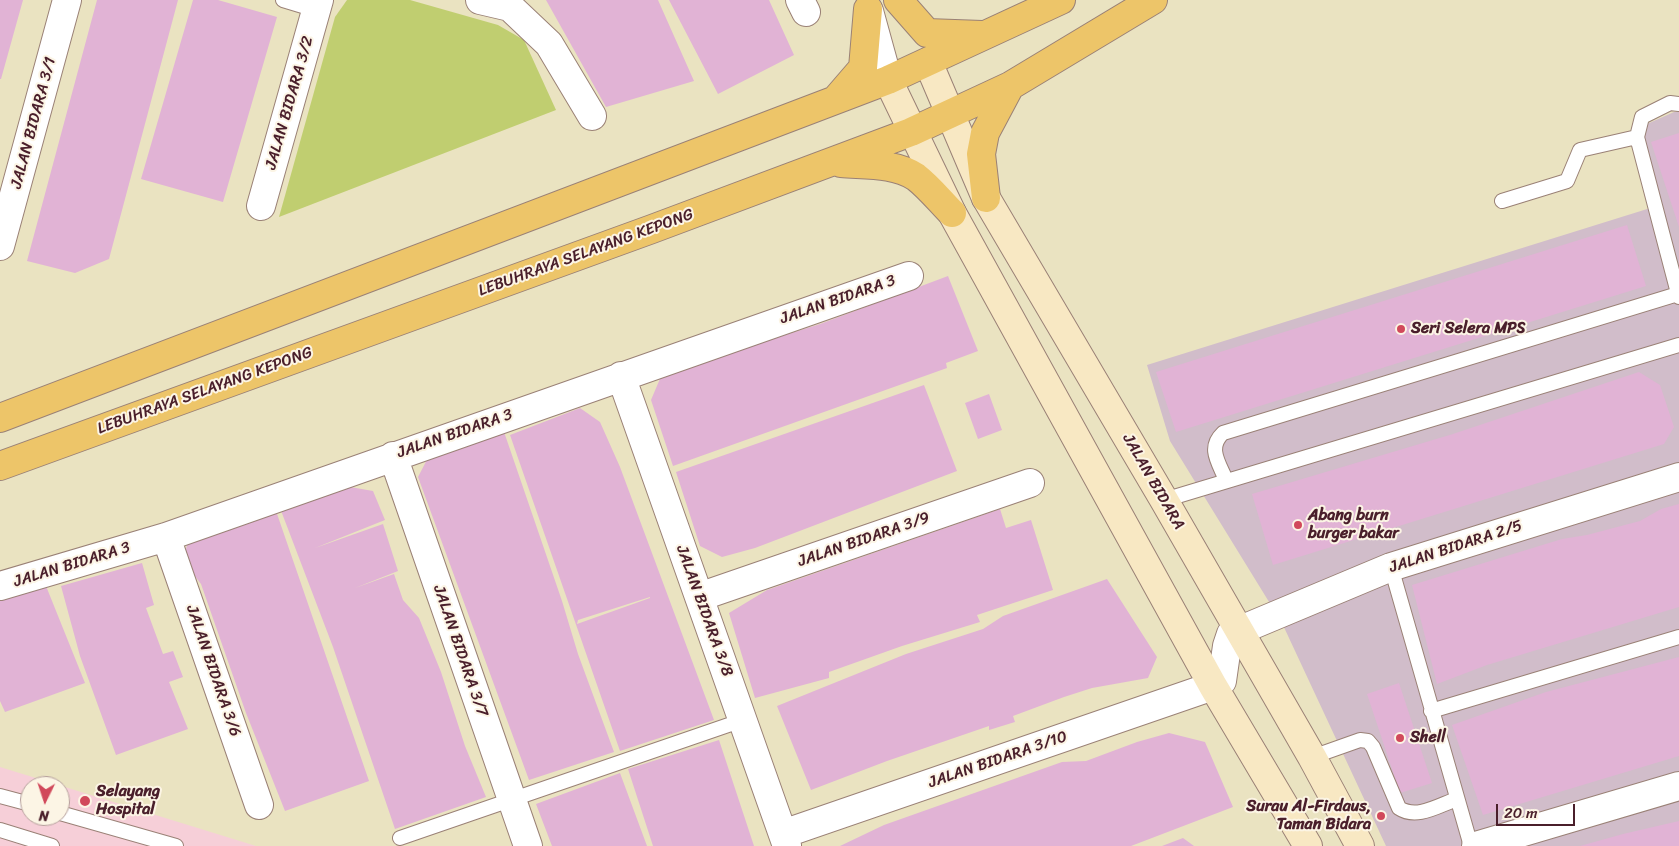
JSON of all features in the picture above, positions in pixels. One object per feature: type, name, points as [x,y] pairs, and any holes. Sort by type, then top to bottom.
[{"type":"main road","points":[[898,0],[927,32],[986,35]]},
{"type":"main road","points":[[0,418],[888,80],[1061,0]]},
{"type":"main road","name":"LEBUHRAYA SELAYANG KEPONG","points":[[0,466],[832,163],[911,132],[1010,86],[1153,0]]},
{"type":"main road","points":[[835,100],[864,68],[867,5]]},
{"type":"main road","name":"JALAN BIDARA","points":[[928,62],[986,198],[1164,500],[1312,757],[1360,846]]},
{"type":"main road","points":[[888,80],[911,132],[952,213],[1213,686],[1308,846]]},
{"type":"main road","points":[[986,198],[981,154],[985,133],[1010,86]]},
{"type":"main road","points":[[832,163],[889,166],[904,170],[917,178],[952,213]]},
{"type":"street","name":"JALAN BIDARA 3/1","points":[[0,246],[67,0]]},
{"type":"street","points":[[480,0],[510,7],[549,44],[592,116]]},
{"type":"street","points":[[898,0],[928,62]]},
{"type":"street","name":"JALAN BIDARA 3/2","points":[[261,206],[318,5]]},
{"type":"street","points":[[867,5],[888,80]]},
{"type":"street","name":"JALAN BIDARA 3","points":[[0,586],[166,537],[908,276]]},
{"type":"street","name":"JALAN BIDARA 3/8","points":[[621,376],[785,840]]},
{"type":"street","name":"JALAN BIDARA 3/7","points":[[393,456],[528,846]]},
{"type":"street","name":"JALAN BIDARA 2/5","points":[[1238,630],[1391,567],[1679,477]]},
{"type":"street","name":"JALAN BIDARA 3/9","points":[[699,597],[1030,484]]},
{"type":"street","name":"JALAN BIDARA 3/6","points":[[166,537],[259,805]]},
{"type":"street","points":[[1213,686],[1222,681],[1227,646],[1231,634],[1238,630]]},
{"type":"street","name":"JALAN BIDARA 3/10","points":[[785,840],[1213,686]]},
{"type":"street","points":[[1476,846],[1679,786]]},
{"type":"lane","points":[[283,0],[318,5]]},
{"type":"lane","points":[[1226,480],[1214,449],[1215,441],[1223,433],[1679,296],[1637,137],[1642,117],[1670,103],[1679,104]]},
{"type":"lane","points":[[1502,201],[1567,181],[1580,150],[1637,137]]},
{"type":"lane","points":[[1164,500],[1679,346]]},
{"type":"lane","points":[[1391,567],[1471,846]]},
{"type":"lane","points":[[1431,711],[1679,637]]},
{"type":"lane","points":[[400,838],[743,720]]},
{"type":"lane","points":[[1312,757],[1360,740],[1368,742],[1373,747],[1399,808],[1406,813],[1415,814],[1457,799]]},
{"type":"lane","points":[[0,796],[20,801]]},
{"type":"lane","points":[[70,816],[176,846]]},
{"type":"lane","points":[[0,830],[52,846]]},
{"type":"shaded area","points":[[1674,112],[1679,112],[1679,846],[1386,846],[1282,623],[1170,441],[1147,365],[1660,205],[1644,140],[1647,124]]},
{"type":"shaded area","name":"Selayang Hospital","points":[[0,767],[29,776],[20,776],[20,826],[70,826],[70,789],[256,846],[0,846]]},
{"type":"green space","points":[[347,0],[410,0],[498,25],[524,40],[556,110],[279,217],[335,17]]},
{"type":"building","points":[[0,0],[23,0],[1,79],[0,79]]},
{"type":"building","points":[[97,0],[178,0],[109,259],[75,273],[27,261]]},
{"type":"building","points":[[193,0],[218,0],[277,17],[223,202],[141,179]]},
{"type":"building","points":[[546,0],[658,0],[694,81],[606,107]]},
{"type":"building","points":[[669,0],[769,0],[794,55],[718,94]]},
{"type":"building","points":[[1679,133],[1679,227],[1651,142]]},
{"type":"building","name":"Seri Selera MPS","points":[[1627,225],[1646,286],[1176,432],[1156,372]]},
{"type":"building","points":[[948,276],[978,351],[946,363],[947,368],[673,466],[651,400],[662,374],[820,324]]},
{"type":"building","points":[[1639,372],[1660,385],[1674,427],[1664,444],[1273,565],[1252,494],[1453,434]]},
{"type":"building","points":[[924,385],[957,471],[755,548],[722,557],[700,546],[676,472]]},
{"type":"building","points":[[989,394],[1002,430],[978,439],[965,403]]},
{"type":"building","points":[[580,408],[600,422],[620,467],[714,720],[620,751],[510,435]],"holes":[[[650,598],[577,624],[578,620]]]},
{"type":"building","points":[[502,426],[562,601],[578,654],[614,752],[529,780],[418,477],[432,450]]},
{"type":"building","points":[[339,485],[373,491],[385,520],[315,548],[383,524],[398,571],[355,588],[394,574],[403,600],[419,618],[441,672],[465,746],[486,797],[395,829],[333,647],[280,508]]},
{"type":"building","points":[[1679,504],[1679,607],[1487,665],[1437,684],[1412,585],[1562,539],[1587,535],[1640,521],[1661,509]]},
{"type":"building","points":[[275,508],[369,781],[285,811],[246,713],[201,584],[183,561],[189,537]]},
{"type":"building","points":[[1000,509],[1006,528],[1031,520],[1053,590],[977,615],[980,622],[902,646],[829,672],[829,678],[755,698],[729,613],[767,590]]},
{"type":"building","points":[[142,563],[154,605],[146,608],[163,654],[173,651],[183,677],[169,682],[188,729],[116,755],[80,656],[61,586]]},
{"type":"building","points":[[1107,579],[1157,657],[1148,678],[1092,688],[1064,697],[1013,716],[1015,722],[989,730],[989,726],[887,761],[811,790],[777,706],[906,654],[983,629],[1003,616]]},
{"type":"building","points":[[46,586],[85,683],[5,712],[0,701],[0,599]]},
{"type":"building","points":[[1679,657],[1679,756],[1483,815],[1452,725],[1546,692]]},
{"type":"building","name":"Shell","points":[[1399,683],[1432,783],[1400,793],[1367,694]]},
{"type":"building","points":[[1169,733],[1205,742],[1233,807],[1131,846],[840,846],[884,825],[1062,762],[1086,761],[1137,742]]},
{"type":"building","points":[[719,740],[754,846],[653,846],[628,769]]},
{"type":"building","points":[[620,773],[647,846],[552,846],[536,804]]},
{"type":"building","points":[[1679,821],[1679,846],[1580,846],[1623,834]]},
{"type":"building","points":[[1183,838],[1194,846],[1162,846]]},
{"type":"place","name":"Seri Selera MPS","points":[[1401,329]]},
{"type":"place","name":"Abang burn burger bakar","points":[[1298,525]]},
{"type":"place","name":"Shell","points":[[1400,738]]},
{"type":"place","name":"Selayang Hospital","points":[[85,801]]},
{"type":"place","name":"Surau Al-Firdaus, Taman Bidara","points":[[1381,816]]}]
